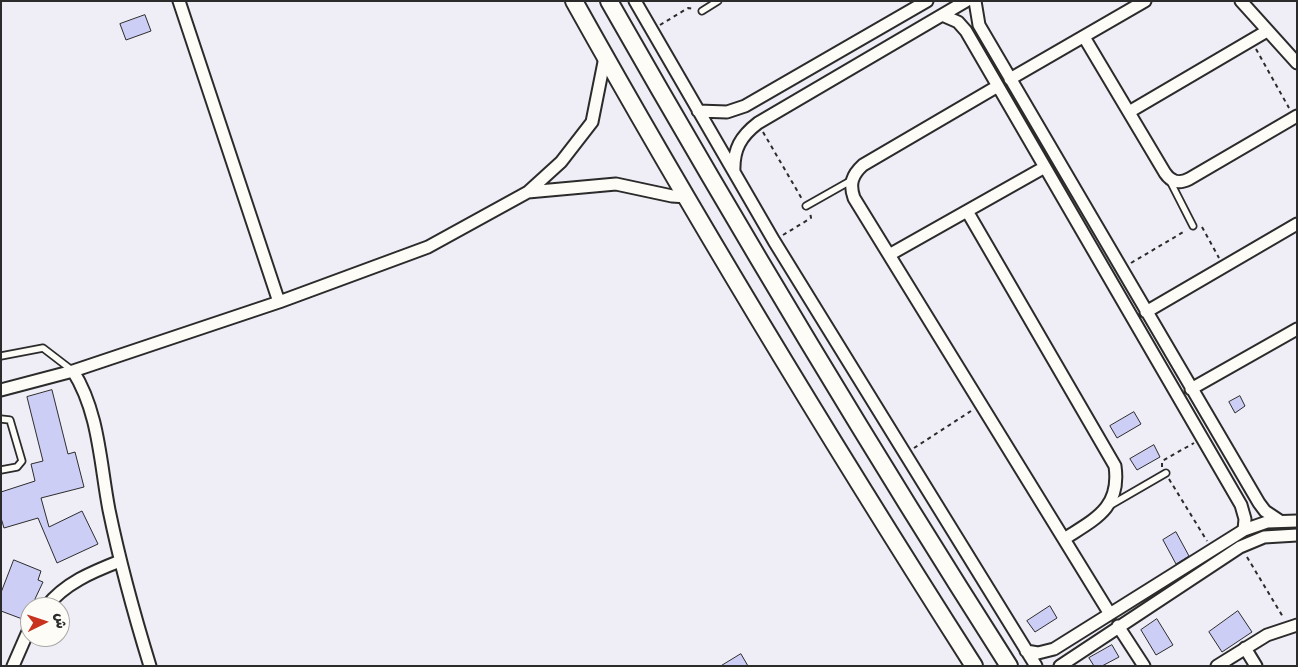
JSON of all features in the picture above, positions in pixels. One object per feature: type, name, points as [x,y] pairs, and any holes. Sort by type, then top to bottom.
[{"type":"street","points":[[179,1],[279,302]]},
{"type":"street","points":[[574,1],[687,197],[889,531],[974,666]]},
{"type":"street","points":[[608,1],[768,276],[918,522],[1009,666]]},
{"type":"street","points":[[635,1],[774,241],[1036,666]]},
{"type":"street","points":[[698,111],[726,112],[745,106],[927,1]]},
{"type":"street","points":[[734,172],[736,151],[740,141],[746,132],[758,123],[966,1]]},
{"type":"street","points":[[975,1],[979,25],[1146,312],[1259,503],[1266,511],[1280,521]]},
{"type":"street","points":[[1010,79],[1145,1]]},
{"type":"street","points":[[1241,1],[1297,63]]},
{"type":"street","points":[[942,15],[958,22],[966,31],[1241,505],[1245,519],[1244,530]]},
{"type":"street","points":[[966,31],[979,25]]},
{"type":"street","points":[[1129,112],[1267,31]]},
{"type":"street","points":[[1084,36],[1168,177],[1178,182],[1189,180],[1296,117]]},
{"type":"street","points":[[1,390],[72,371],[279,302],[428,247],[528,192],[561,162],[592,122],[605,57]]},
{"type":"street","points":[[998,86],[863,165],[852,180],[854,198],[1110,614]]},
{"type":"street","points":[[889,256],[1045,167]]},
{"type":"street","points":[[528,192],[616,184],[672,196],[687,197]]},
{"type":"street","points":[[967,211],[1115,466],[1117,480],[1114,494],[1108,507],[1097,517],[1064,539]]},
{"type":"street","points":[[1146,312],[1297,224]]},
{"type":"street","points":[[1192,389],[1297,329]]},
{"type":"street","points":[[72,371],[92,411],[120,561],[150,666]]},
{"type":"street","points":[[1026,651],[1049,651],[1063,644],[1244,530],[1280,521],[1297,521]]},
{"type":"street","points":[[1060,666],[1240,547],[1264,537],[1297,535]]},
{"type":"street","points":[[1212,550],[1218,561]]},
{"type":"street","points":[[54,597],[84,575],[120,561]]},
{"type":"street","points":[[1118,626],[1144,666]]},
{"type":"street","points":[[1217,666],[1267,635],[1293,626]]},
{"type":"street","points":[[1063,644],[1071,657]]},
{"type":"street","points":[[13,666],[21,647]]},
{"type":"street","points":[[1245,648],[1256,666]]},
{"type":"lane","points":[[702,11],[718,1]]},
{"type":"lane","points":[[1168,177],[1193,226]]},
{"type":"lane","points":[[806,206],[852,180]]},
{"type":"lane","points":[[1,356],[43,348],[72,371]]},
{"type":"lane","points":[[1,419],[10,420],[22,461],[17,467],[1,470]]},
{"type":"lane","points":[[1108,507],[1166,473]]},
{"type":"path","points":[[652,30],[688,8],[702,11]]},
{"type":"path","points":[[1251,41],[1296,117]]},
{"type":"path","points":[[758,123],[812,218],[774,241]]},
{"type":"path","points":[[1121,269],[1193,226],[1201,225],[1224,266]]},
{"type":"path","points":[[904,454],[981,405]]},
{"type":"path","points":[[1202,438],[1162,461],[1161,465],[1212,550]]},
{"type":"path","points":[[1240,547],[1293,626]]},
{"type":"building","points":[[145,15],[151,31],[126,40],[120,24]]},
{"type":"building","points":[[52,390],[68,454],[75,452],[84,487],[41,498],[49,527],[82,511],[98,544],[57,563],[38,518],[4,528],[1,518],[1,492],[35,481],[31,464],[43,461],[27,397]]},
{"type":"building","points":[[1240,396],[1245,406],[1235,413],[1229,402]]},
{"type":"building","points":[[1134,412],[1141,424],[1117,438],[1110,426]]},
{"type":"building","points":[[1154,445],[1160,457],[1137,470],[1130,459]]},
{"type":"building","points":[[1176,532],[1189,556],[1176,564],[1163,540]]},
{"type":"building","points":[[14,560],[41,571],[38,580],[43,582],[36,597],[20,597],[20,618],[1,611],[1,593]]},
{"type":"building","points":[[1050,606],[1057,618],[1035,632],[1027,621]]},
{"type":"building","points":[[1238,611],[1252,632],[1222,652],[1209,632]]},
{"type":"building","points":[[1157,619],[1173,645],[1156,655],[1141,630]]},
{"type":"building","points":[[1112,645],[1119,657],[1102,666],[1094,666],[1089,658]]},
{"type":"building","points":[[741,654],[748,666],[721,666]]}]
